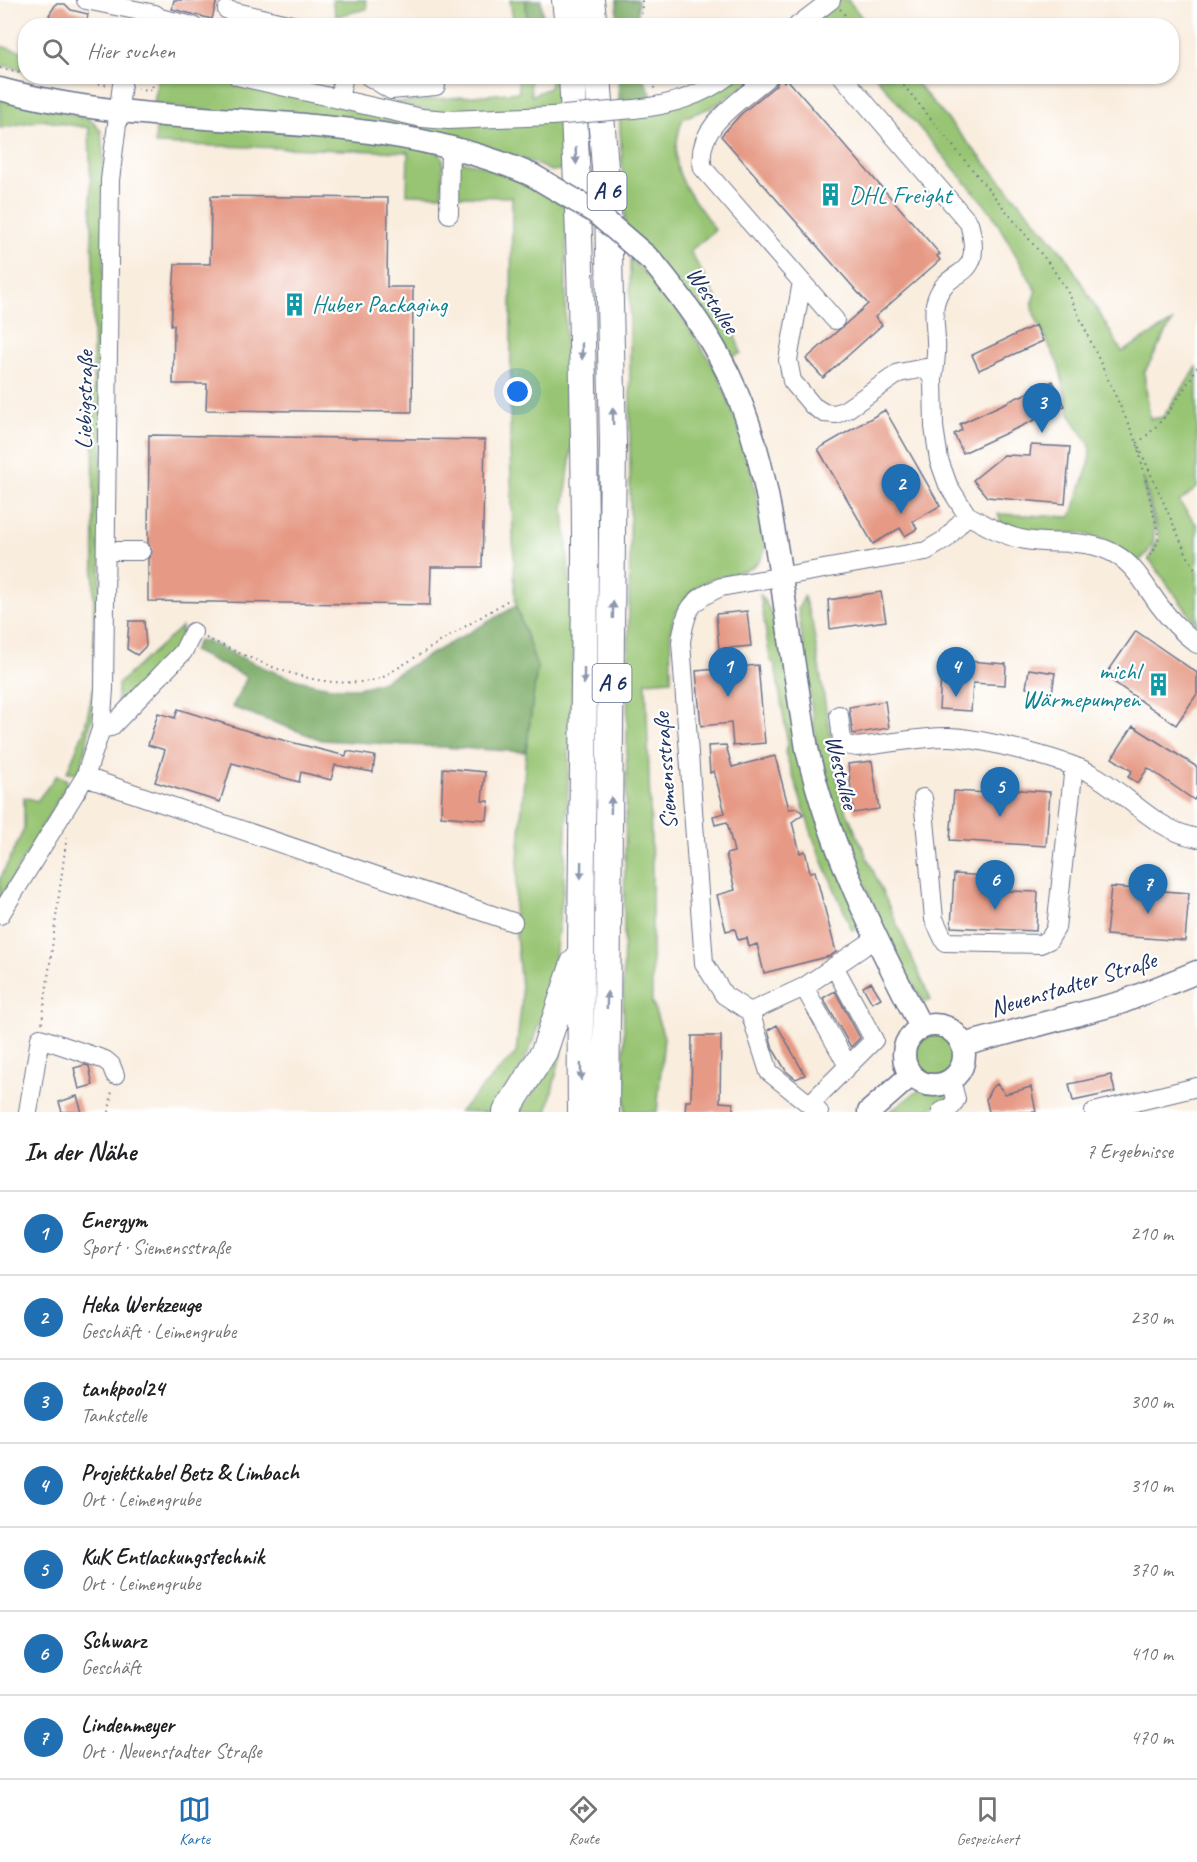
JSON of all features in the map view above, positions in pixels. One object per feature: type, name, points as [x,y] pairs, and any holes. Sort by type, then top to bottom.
[{"type":"highway","points":[[565,0],[567,18]]},
{"type":"highway","name":"A 6","points":[[572,84],[580,226],[585,533],[579,951],[581,1112]]},
{"type":"highway","name":"A 6","points":[[599,84],[608,207],[614,454],[606,1112]]},
{"type":"highway","points":[[506,1112],[544,1052],[567,978],[579,951]]},
{"type":"main road","name":"Westallee","points":[[0,88],[117,111],[333,126],[392,134],[450,147],[499,161],[532,175],[595,212],[652,261],[702,328],[736,390],[757,444],[770,502],[807,749],[815,785],[832,839],[875,939],[921,1027]]},
{"type":"main road","name":"Neuenstadter Straße","points":[[963,1045],[1120,1004],[1197,972]]},
{"type":"main road","points":[[935,1024],[948,1028],[963,1045],[964,1061],[951,1080],[930,1085],[911,1075],[906,1065],[904,1049],[909,1038],[921,1027],[935,1024]]},
{"type":"main road","points":[[869,1112],[911,1075]]},
{"type":"street","points":[[86,0],[155,14],[160,18]]},
{"type":"street","points":[[811,18],[835,4]]},
{"type":"street","points":[[225,12],[255,18]]},
{"type":"street","name":"Liebigstraße","points":[[0,915],[60,813],[85,777],[100,729],[104,690],[110,180],[121,84]]},
{"type":"street","points":[[272,84],[422,118],[448,120],[552,116],[662,106],[718,84]]},
{"type":"street","points":[[339,99],[342,84]]},
{"type":"street","points":[[381,84],[391,90],[436,86]]},
{"type":"street","points":[[760,84],[711,127],[702,141],[703,168],[835,320]]},
{"type":"street","points":[[849,84],[969,223],[975,244],[974,256],[969,266],[942,288],[936,303],[936,356],[929,373],[939,460],[948,485],[967,515],[994,530],[1021,540],[1078,542],[1115,554],[1136,570],[1160,607],[1181,632],[1197,644]]},
{"type":"street","points":[[449,214],[450,147]]},
{"type":"street","points":[[802,282],[788,360],[792,381],[813,406],[824,413],[836,414],[847,410],[899,373],[929,373]]},
{"type":"street","name":"Siemensstraße","points":[[750,1012],[724,995],[704,963],[681,642],[684,618],[692,603],[703,595],[722,587],[926,551],[946,539],[967,515]]},
{"type":"street","points":[[106,551],[141,551]]},
{"type":"street","points":[[100,729],[111,727],[183,652],[193,632]]},
{"type":"street","points":[[839,715],[842,740],[845,745],[857,747],[948,737],[971,740],[1060,761],[1096,776],[1165,827],[1184,836],[1197,838]]},
{"type":"street","points":[[923,798],[934,919],[945,942],[1040,944],[1049,940],[1056,928],[1074,766]]},
{"type":"street","points":[[85,777],[513,922]]},
{"type":"street","points":[[835,968],[874,1040],[848,1066],[814,1108],[769,1072],[750,1012],[804,987],[875,939]]},
{"type":"street","points":[[804,987],[848,1066]]},
{"type":"street","points":[[28,1112],[40,1038],[105,1060],[111,1065],[115,1075]]},
{"type":"street","points":[[941,1112],[952,1107],[956,1099],[951,1080]]},
{"type":"street","points":[[1094,1112],[1197,1087]]},
{"type":"path","points":[[641,18],[642,0]]},
{"type":"path","points":[[835,4],[847,18]]},
{"type":"path","points":[[0,68],[18,71]]},
{"type":"path","points":[[129,84],[152,90],[152,84]]},
{"type":"path","points":[[902,84],[1063,283],[1187,555],[1197,572]]},
{"type":"path","points":[[1137,443],[1148,435],[1163,417],[1197,367]]},
{"type":"path","points":[[1136,570],[1149,559],[1159,537],[1137,443]]},
{"type":"path","points":[[193,632],[291,674],[328,684],[356,685],[380,679],[510,599]]},
{"type":"path","points":[[40,1038],[68,829],[60,813]]},
{"type":"path","points":[[109,1112],[115,1075]]},
{"type":"green space","points":[[332,0],[366,0],[367,9],[336,16]]},
{"type":"green space","points":[[510,0],[526,0],[527,18],[513,18]]},
{"type":"green space","points":[[526,0],[541,0],[543,18],[527,18]]},
{"type":"green space","points":[[617,0],[638,0],[637,18],[617,18]]},
{"type":"green space","points":[[831,0],[848,0],[862,18],[807,18]]},
{"type":"green space","points":[[0,46],[18,50],[18,69],[0,65]]},
{"type":"green space","points":[[157,84],[250,84],[423,122],[565,118],[568,169],[551,171],[531,162],[466,144],[154,104]]},
{"type":"green space","points":[[518,84],[530,84],[531,96],[551,87],[551,84],[562,84],[564,104],[524,111],[450,116],[393,103],[519,92]]},
{"type":"green space","points":[[618,84],[646,84],[652,96],[647,101],[619,102]]},
{"type":"green space","points":[[705,84],[746,84],[712,107],[683,118],[676,152],[681,178],[715,230],[690,251],[730,322],[741,353],[721,361],[626,236],[619,110]]},
{"type":"green space","points":[[882,84],[917,84],[1065,255],[1122,352],[1172,322],[1144,373],[1150,419],[1163,417],[1197,367],[1197,488],[1179,502],[1197,525],[1197,625],[1149,559],[1159,537],[1144,479],[1154,533],[1148,552],[1138,562],[1105,540],[1080,533],[1030,533],[1001,524],[998,514],[1071,517],[1089,464],[1090,445],[1071,417],[1059,366],[1034,314],[1032,302],[1036,290],[991,212]]},
{"type":"green space","points":[[0,96],[90,119],[101,131],[105,173],[99,686],[80,773],[67,772],[84,731],[94,686],[93,269],[89,128],[41,120],[0,128]]},
{"type":"green space","points":[[156,123],[331,131],[436,149],[443,159],[442,195],[407,194],[408,152],[155,144]]},
{"type":"green space","points":[[454,160],[504,170],[567,207],[565,350],[579,388],[564,509],[574,637],[564,884],[551,990],[530,1049],[512,1084],[491,1112],[459,1112],[516,1053],[522,998],[514,914],[526,752],[537,667],[516,606],[515,592],[510,450],[512,197],[454,196]]},
{"type":"green space","points":[[630,259],[667,294],[718,373],[747,451],[766,542],[763,554],[751,567],[702,584],[687,597],[677,611],[673,622],[670,638],[671,680],[646,682],[652,868],[652,1002],[664,1037],[657,1112],[625,1112],[623,985],[630,544]]},
{"type":"green space","points":[[760,594],[778,623],[862,926],[852,930],[815,843],[785,752],[788,743],[775,665],[770,660]]},
{"type":"green space","points":[[804,597],[812,622],[840,797],[931,1000],[924,1002],[882,934],[876,910],[855,864],[843,848],[817,749],[798,609]]},
{"type":"green space","points":[[516,606],[537,667],[526,752],[322,740],[232,707],[247,677],[193,651],[198,641],[207,641],[260,666],[298,680],[317,685],[359,688],[383,681]]},
{"type":"green space","points":[[181,627],[181,650],[117,711],[118,684]]},
{"type":"green space","points":[[57,775],[67,780],[66,786],[0,900],[0,879],[24,829],[24,797],[37,801]]},
{"type":"green space","points":[[928,1025],[940,1025],[951,1030],[959,1038],[964,1055],[962,1067],[951,1080],[940,1085],[928,1085],[917,1080],[909,1072],[904,1061],[904,1049],[909,1038],[917,1030]]},
{"type":"green space","points":[[557,1039],[563,1046],[547,1112],[519,1112],[541,1082]]},
{"type":"green space","points":[[919,1090],[944,1090],[948,1093],[947,1098],[926,1112],[889,1112]]},
{"type":"building","points":[[174,0],[217,0],[212,18],[172,9]]},
{"type":"building","points":[[56,4],[65,4],[71,10],[88,14],[87,18],[51,18],[49,15]]},
{"type":"building","name":"DHL Freight","points":[[791,84],[940,254],[937,256],[940,260],[875,317],[882,325],[823,378],[806,359],[868,304],[721,136],[741,114],[776,85]]},
{"type":"building","name":"Huber Packaging","points":[[211,196],[388,198],[387,287],[413,287],[412,412],[206,410],[207,384],[173,384],[174,325],[171,325],[175,264],[210,264]]},
{"type":"building","points":[[1036,325],[1043,341],[979,370],[972,355]]},
{"type":"building","points":[[1053,381],[1065,406],[963,453],[954,434],[962,430],[960,424]]},
{"type":"building","points":[[885,410],[940,506],[913,521],[917,529],[905,536],[900,528],[873,544],[818,449]]},
{"type":"building","points":[[149,435],[485,440],[482,567],[431,567],[430,605],[148,601],[148,559],[152,552],[148,543]]},
{"type":"building","points":[[1031,445],[1070,447],[1065,504],[987,497],[973,480],[1004,455],[1030,456]]},
{"type":"building","points":[[881,592],[886,621],[830,629],[828,600]]},
{"type":"building","points":[[747,611],[751,646],[719,649],[716,614]]},
{"type":"building","points":[[129,621],[144,621],[146,646],[137,655],[127,649]]},
{"type":"building","name":"michl Wärmepumpen","points":[[1136,631],[1197,673],[1197,694],[1176,725],[1105,676]]},
{"type":"building","points":[[942,659],[1006,664],[1005,685],[973,683],[971,711],[939,709]]},
{"type":"building","points":[[758,665],[765,743],[733,746],[731,723],[701,726],[696,671]]},
{"type":"building","points":[[1029,669],[1055,673],[1052,693],[1026,688]]},
{"type":"building","points":[[885,701],[889,728],[853,734],[849,707]]},
{"type":"building","points":[[178,709],[251,732],[346,756],[347,751],[375,756],[373,772],[335,765],[331,780],[301,772],[299,782],[232,763],[220,802],[155,782],[165,750],[148,745],[158,713],[175,718]]},
{"type":"building","points":[[1133,726],[1197,767],[1197,795],[1194,800],[1148,768],[1138,783],[1128,777],[1132,771],[1112,758]]},
{"type":"building","points":[[726,745],[732,767],[775,756],[789,809],[798,808],[803,814],[792,822],[800,853],[805,851],[810,872],[815,871],[836,952],[830,956],[764,973],[757,944],[749,947],[747,938],[738,940],[735,929],[726,931],[717,895],[735,890],[726,854],[734,852],[727,822],[715,825],[713,816],[725,813],[714,771],[710,773],[708,746]]},
{"type":"building","points":[[872,761],[879,809],[854,813],[848,764]]},
{"type":"building","points":[[443,768],[485,772],[482,801],[489,801],[487,820],[441,816]]},
{"type":"building","points":[[1006,789],[1050,792],[1046,846],[950,840],[954,791],[1005,794]]},
{"type":"building","points":[[954,874],[1007,877],[1006,891],[1038,892],[1036,931],[951,927]]},
{"type":"building","points":[[1111,887],[1189,893],[1185,941],[1106,935]]},
{"type":"building","points":[[871,982],[881,998],[872,1003],[863,987]]},
{"type":"building","points":[[835,991],[860,1038],[851,1047],[823,998]]},
{"type":"building","points":[[777,1025],[805,1075],[796,1079],[786,1071],[773,1049],[768,1030]]},
{"type":"building","points":[[692,1036],[721,1036],[720,1102],[733,1103],[733,1112],[685,1112],[686,1101],[691,1101]]},
{"type":"building","points":[[89,1066],[93,1085],[79,1089],[74,1068]]},
{"type":"building","points":[[1111,1075],[1115,1092],[1073,1101],[1069,1084]]},
{"type":"building","points":[[997,1084],[1005,1094],[1031,1087],[1036,1112],[989,1112],[986,1099],[991,1089]]},
{"type":"building","points":[[77,1096],[82,1112],[62,1112],[59,1102]]},
{"type":"place","name":"DHL Freight","points":[[831,195]]},
{"type":"place","name":"Huber Packaging","points":[[294,304]]},
{"type":"place","name":"tankpool24","points":[[1042,433]]},
{"type":"place","name":"Heka Werkzeuge","points":[[901,514]]},
{"type":"place","name":"michl Wärmepumpen","points":[[1158,685]]},
{"type":"place","name":"Energym","points":[[728,697]]},
{"type":"place","name":"Projektkabel Betz & Limbach","points":[[956,697]]},
{"type":"place","name":"KuK Entlackungstechnik","points":[[1000,817]]},
{"type":"place","name":"Schwarz","points":[[995,910]]},
{"type":"place","name":"Lindenmeyer","points":[[1148,914]]}]
